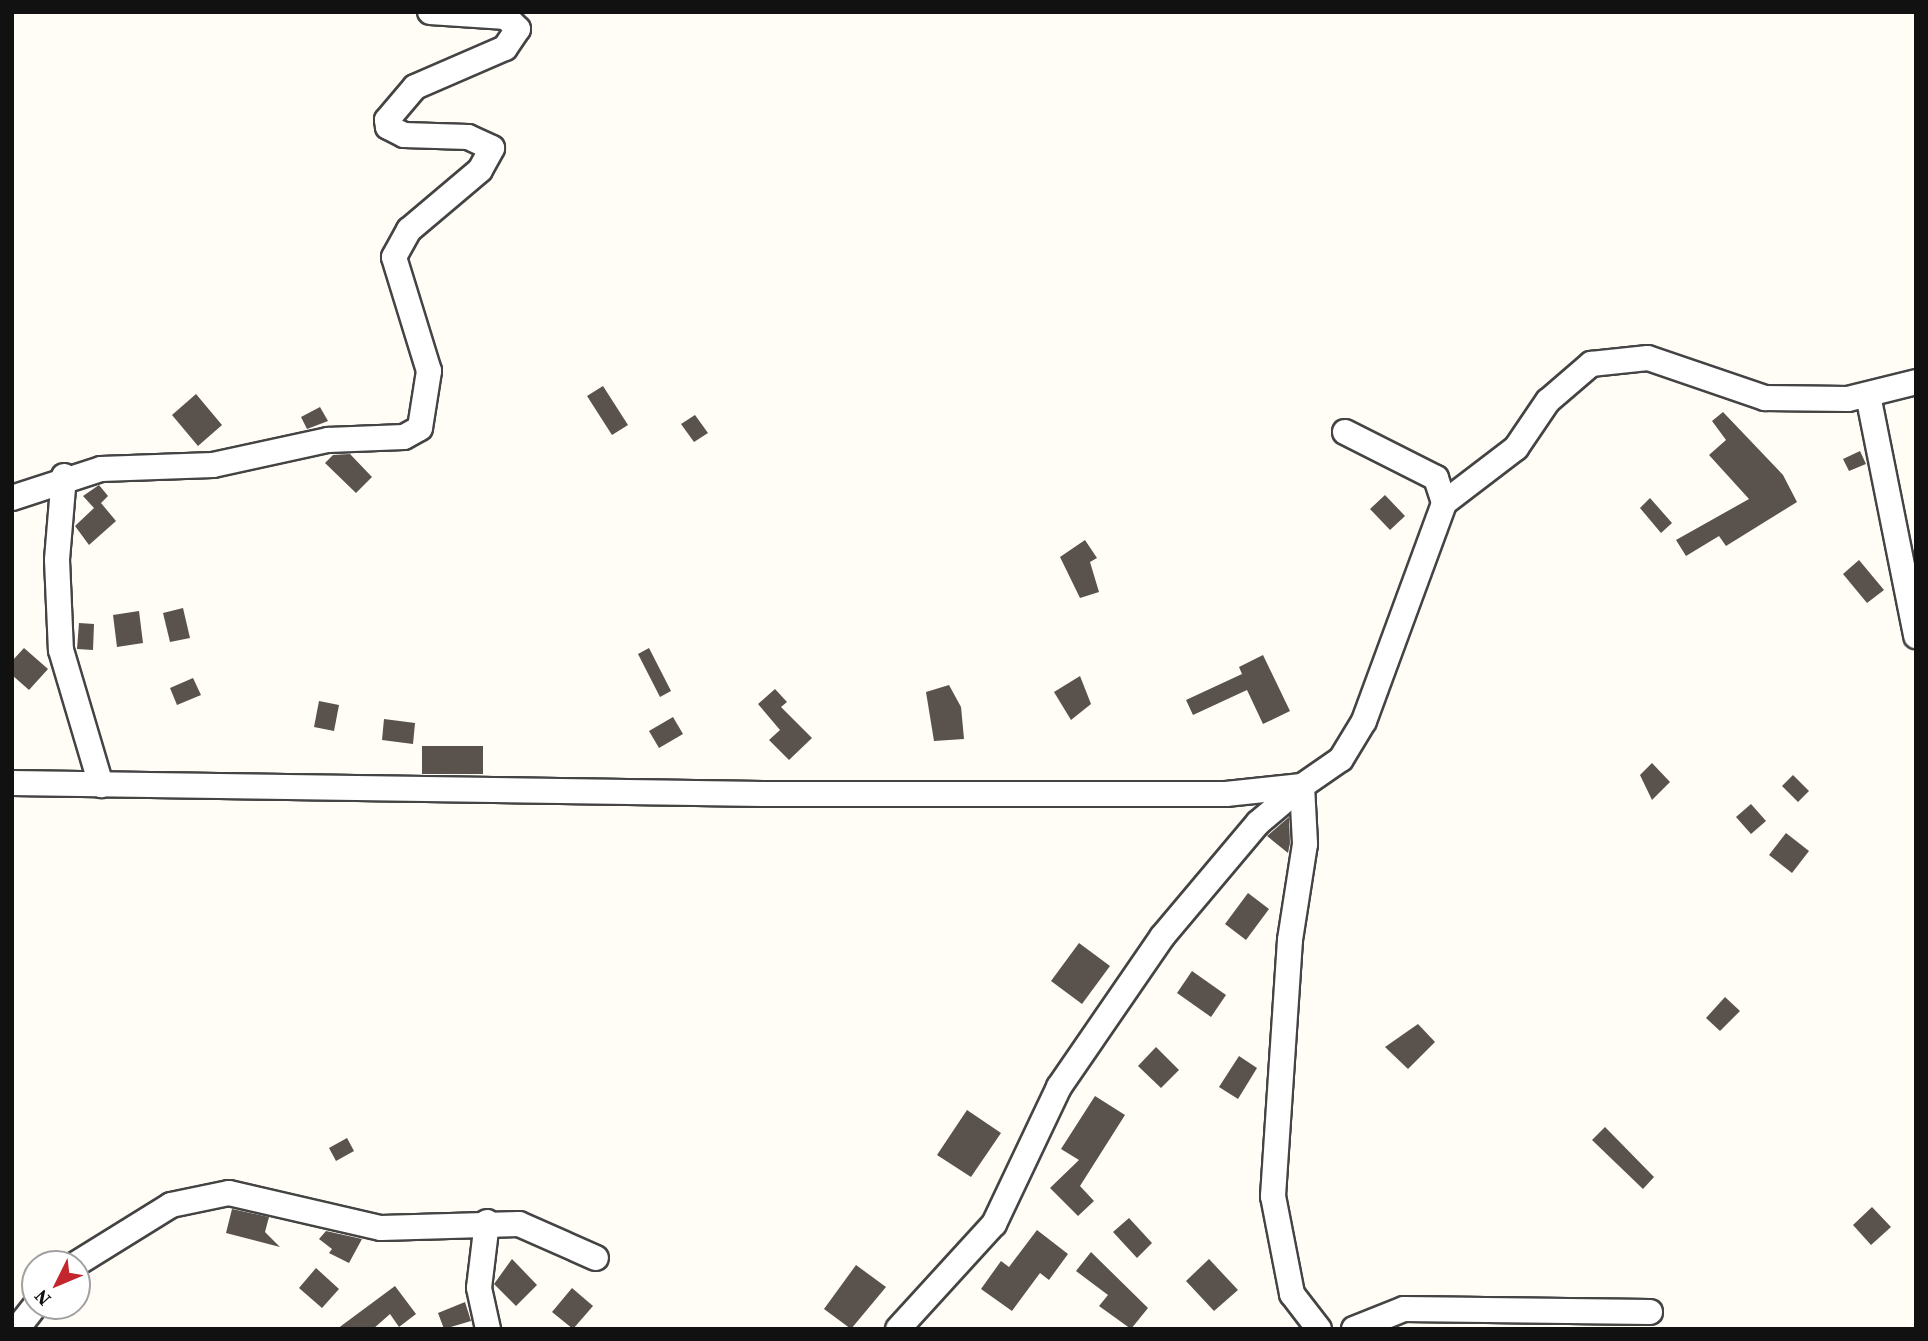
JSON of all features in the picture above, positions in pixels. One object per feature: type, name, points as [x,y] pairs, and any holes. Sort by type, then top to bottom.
[{"type":"street","points":[[12,498],[64,476],[213,465],[328,440],[404,437],[420,428],[429,371],[394,257],[409,230],[480,170],[492,148],[468,137],[404,135],[388,127],[387,120],[415,87],[505,48],[519,29],[506,18],[430,12]]},
{"type":"street","points":[[898,1329],[993,1224],[1059,1087],[1162,937],[1258,823],[1302,786],[1341,760],[1364,721],[1444,503],[1516,448],[1548,401],[1591,364],[1648,358],[1765,398],[1868,395],[1916,382]]},
{"type":"street","points":[[1868,395],[1916,636]]},
{"type":"street","points":[[1345,432],[1436,478],[1444,503]]},
{"type":"street","points":[[64,476],[57,561],[61,650],[101,785]]},
{"type":"street","points":[[12,783],[763,794],[1226,794],[1302,786]]},
{"type":"street","points":[[1302,786],[1305,844],[1290,940],[1273,1196],[1292,1294],[1319,1329]]},
{"type":"street","points":[[91,1255],[171,1205],[229,1193],[381,1228],[487,1222],[519,1224],[596,1258]]},
{"type":"street","points":[[487,1222],[479,1288],[488,1329]]},
{"type":"street","points":[[1354,1329],[1405,1309],[1650,1312]]},
{"type":"building","points":[[603,386],[628,425],[612,435],[587,396]]},
{"type":"building","points":[[196,394],[222,425],[198,446],[172,415]]},
{"type":"building","points":[[320,407],[328,421],[307,429],[301,417]]},
{"type":"building","points":[[1723,412],[1783,475],[1797,502],[1726,546],[1719,536],[1686,556],[1676,540],[1749,499],[1709,455],[1726,440],[1712,421]]},
{"type":"building","points":[[695,415],[708,433],[694,442],[681,424]]},
{"type":"building","points":[[1860,451],[1866,464],[1849,471],[1843,459]]},
{"type":"building","points":[[350,454],[372,477],[356,493],[325,463],[333,455]]},
{"type":"building","points":[[99,485],[108,496],[101,503],[116,521],[89,545],[75,526],[94,508],[83,496]]},
{"type":"building","points":[[1385,495],[1405,516],[1390,530],[1370,509]]},
{"type":"building","points":[[1650,498],[1672,523],[1661,533],[1640,508]]},
{"type":"building","points":[[1085,540],[1097,558],[1090,562],[1099,592],[1080,598],[1060,557]]},
{"type":"building","points":[[1859,560],[1884,590],[1867,603],[1843,574]]},
{"type":"building","points":[[183,608],[190,638],[170,642],[163,613]]},
{"type":"building","points":[[139,611],[143,643],[117,647],[113,615]]},
{"type":"building","points":[[79,623],[94,624],[93,650],[77,649]]},
{"type":"building","points":[[24,648],[48,669],[29,690],[12,675],[12,661]]},
{"type":"building","points":[[649,648],[671,691],[660,697],[638,654]]},
{"type":"building","points":[[1263,655],[1290,711],[1263,724],[1247,690],[1193,715],[1186,700],[1242,674],[1239,667]]},
{"type":"building","points":[[1080,676],[1091,704],[1071,720],[1054,692]]},
{"type":"building","points":[[193,678],[201,695],[177,705],[170,688]]},
{"type":"building","points":[[949,685],[961,707],[964,739],[934,741],[926,692]]},
{"type":"building","points":[[775,689],[787,702],[781,707],[812,738],[789,760],[769,740],[780,730],[758,704]]},
{"type":"building","points":[[319,701],[339,705],[334,731],[314,727]]},
{"type":"building","points":[[673,717],[683,734],[659,748],[649,731]]},
{"type":"building","points":[[384,719],[415,723],[413,744],[382,740]]},
{"type":"building","points":[[422,746],[483,746],[483,774],[422,774]]},
{"type":"building","points":[[1652,763],[1670,782],[1652,800],[1640,775]]},
{"type":"building","points":[[1793,775],[1809,791],[1798,802],[1782,786]]},
{"type":"building","points":[[1751,804],[1766,821],[1751,834],[1736,817]]},
{"type":"building","points":[[1289,817],[1290,843],[1288,853],[1267,836]]},
{"type":"building","points":[[1786,833],[1809,851],[1792,873],[1769,855]]},
{"type":"building","points":[[1248,893],[1269,909],[1246,940],[1225,924]]},
{"type":"building","points":[[1079,943],[1110,966],[1082,1004],[1051,981]]},
{"type":"building","points":[[1192,971],[1226,995],[1211,1017],[1177,993]]},
{"type":"building","points":[[1725,997],[1740,1011],[1720,1031],[1706,1018]]},
{"type":"building","points":[[1418,1024],[1435,1042],[1408,1069],[1385,1047]]},
{"type":"building","points":[[1156,1047],[1179,1070],[1161,1088],[1138,1066]]},
{"type":"building","points":[[1239,1056],[1257,1068],[1238,1099],[1219,1087]]},
{"type":"building","points":[[1095,1096],[1125,1115],[1080,1186],[1094,1201],[1078,1216],[1050,1188],[1079,1160],[1061,1149]]},
{"type":"building","points":[[967,1110],[1001,1133],[971,1177],[937,1155]]},
{"type":"building","points":[[1605,1127],[1654,1177],[1643,1189],[1592,1140]]},
{"type":"building","points":[[347,1138],[354,1151],[336,1161],[329,1148]]},
{"type":"building","points":[[1872,1207],[1891,1227],[1871,1245],[1853,1225]]},
{"type":"building","points":[[232,1209],[269,1217],[265,1232],[280,1247],[226,1233]]},
{"type":"building","points":[[1129,1218],[1152,1243],[1137,1258],[1113,1232]]},
{"type":"building","points":[[1037,1230],[1068,1254],[1049,1280],[1040,1273],[1012,1311],[981,1289],[1001,1261],[1009,1267]]},
{"type":"building","points":[[326,1231],[362,1239],[349,1263],[329,1253],[332,1249],[319,1239]]},
{"type":"building","points":[[1091,1252],[1148,1308],[1131,1329],[1099,1306],[1108,1295],[1076,1271]]},
{"type":"building","points":[[512,1259],[537,1285],[516,1306],[494,1284]]},
{"type":"building","points":[[1209,1259],[1238,1290],[1214,1311],[1186,1281]]},
{"type":"building","points":[[856,1265],[886,1287],[851,1329],[824,1309]]},
{"type":"building","points":[[316,1268],[339,1289],[322,1308],[299,1288]]},
{"type":"building","points":[[395,1286],[416,1314],[399,1327],[390,1314],[373,1329],[337,1329]]},
{"type":"building","points":[[572,1288],[593,1306],[573,1329],[552,1312]]},
{"type":"building","points":[[465,1302],[471,1321],[444,1329],[438,1313]]}]
